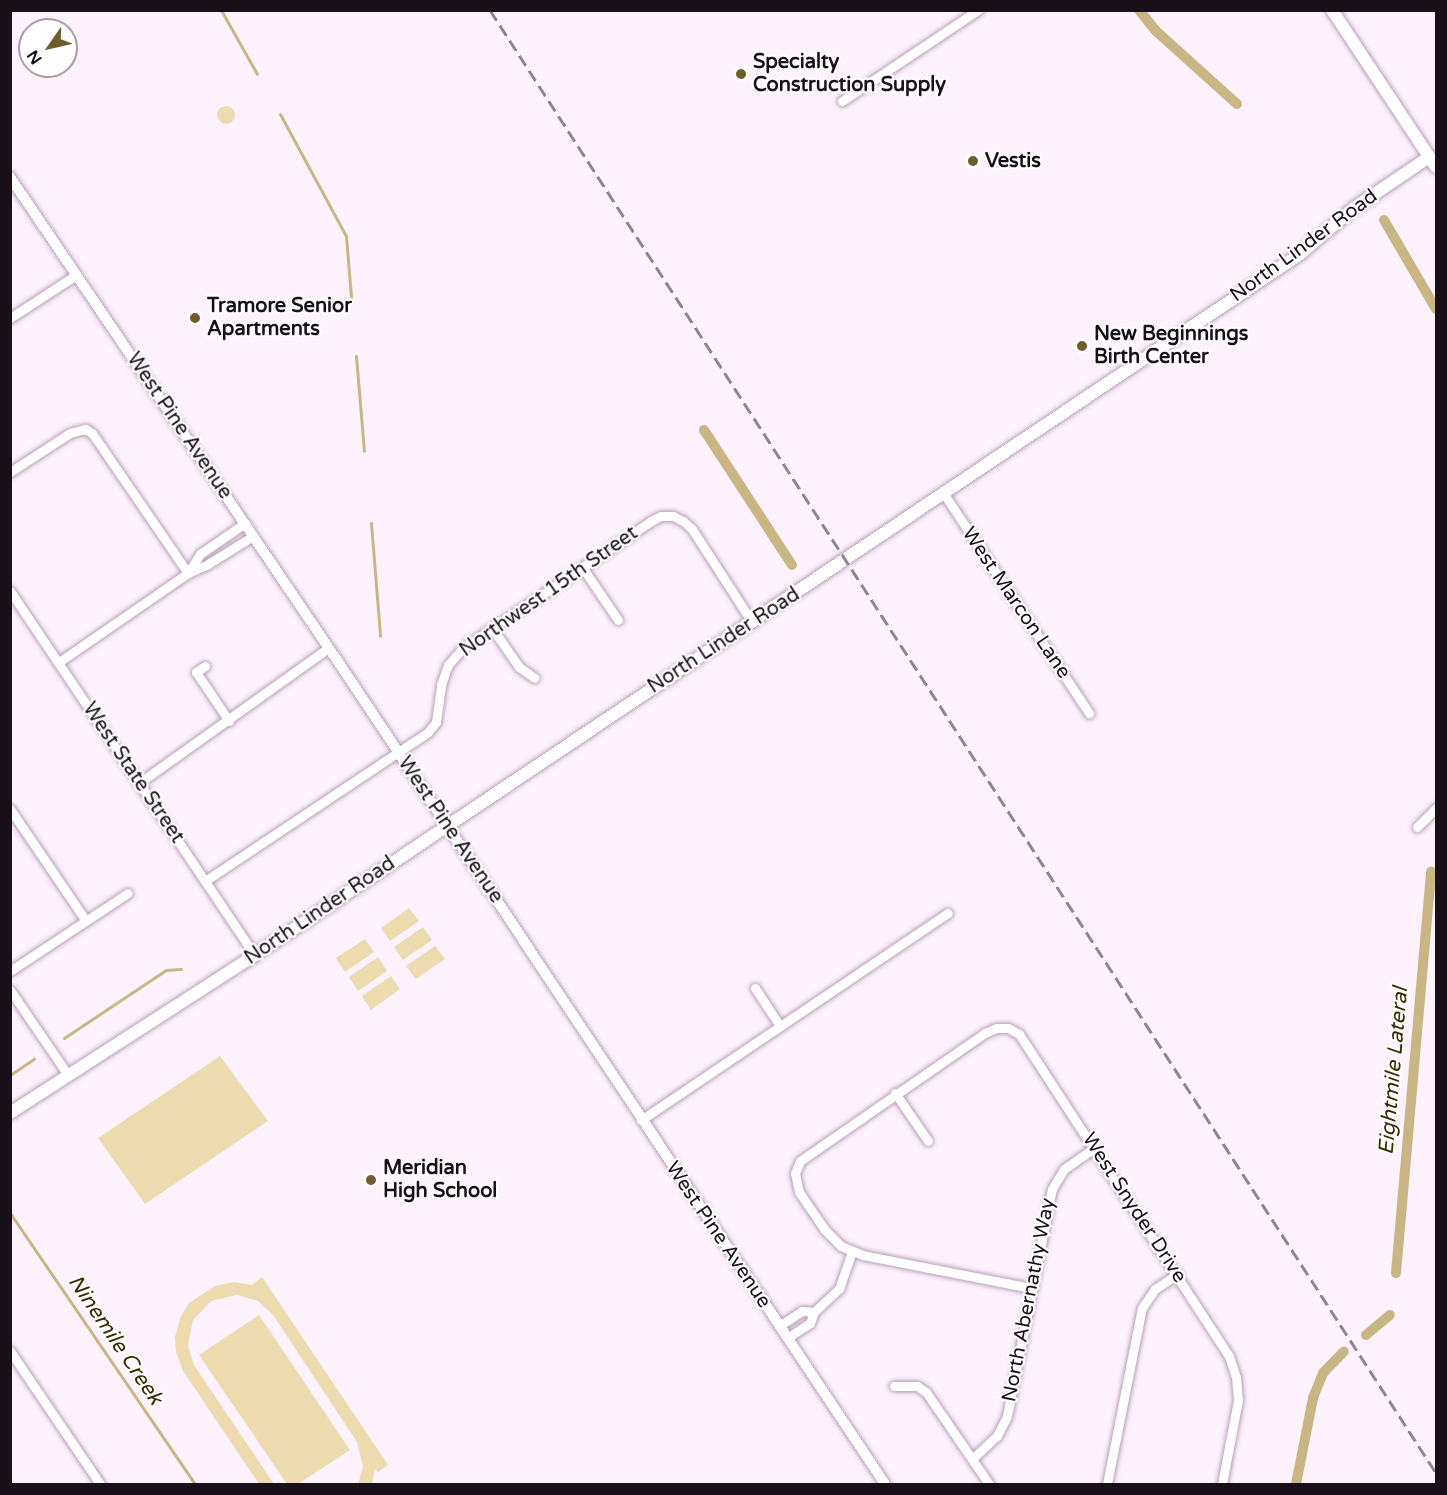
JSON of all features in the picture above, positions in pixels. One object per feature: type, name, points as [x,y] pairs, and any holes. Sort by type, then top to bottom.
[{"type":"main road","points":[[1332,10],[1433,154],[1437,168]]},
{"type":"main road","name":"North Linder Road","points":[[10,1113],[255,955],[944,494],[1300,254],[1354,208],[1433,154]]},
{"type":"street","points":[[842,101],[978,10]]},
{"type":"street","name":"West Pine Avenue","points":[[10,177],[448,826],[885,1485]]},
{"type":"street","points":[[10,318],[76,275]]},
{"type":"street","points":[[10,472],[70,433],[85,429],[97,438],[188,573]]},
{"type":"street","name":"West Marcon Lane","points":[[944,494],[1089,713]]},
{"type":"street","name":"Northwest 15th Street","points":[[436,722],[441,685],[448,665],[463,648],[651,520],[661,516],[673,516],[692,529],[752,622]]},
{"type":"street","points":[[188,573],[200,554],[245,524]]},
{"type":"street","points":[[59,662],[188,573],[208,564],[253,536]]},
{"type":"street","points":[[582,567],[618,620]]},
{"type":"street","name":"West State Street","points":[[10,591],[255,955]]},
{"type":"street","points":[[492,628],[519,668],[535,678]]},
{"type":"street","points":[[139,783],[229,721],[278,682],[328,648]]},
{"type":"street","points":[[205,666],[196,672],[229,721]]},
{"type":"street","points":[[205,881],[428,732],[436,722],[447,726]]},
{"type":"street","points":[[1417,827],[1437,808]]},
{"type":"street","points":[[10,809],[86,921]]},
{"type":"street","points":[[10,971],[128,893]]},
{"type":"street","points":[[641,1120],[948,913]]},
{"type":"street","points":[[755,988],[780,1026]]},
{"type":"street","points":[[10,990],[68,1075]]},
{"type":"street","name":"West Snyder Drive","points":[[896,1093],[985,1033],[996,1028],[1008,1028],[1019,1034],[1095,1147],[1229,1356],[1236,1377],[1238,1400],[1222,1485]]},
{"type":"street","points":[[928,1142],[896,1093],[800,1161],[795,1173],[799,1192],[825,1230],[841,1246],[852,1252],[1031,1288]]},
{"type":"street","name":"North Abernathy Way","points":[[972,1459],[990,1445],[1003,1426],[1052,1189],[1064,1169],[1095,1147]]},
{"type":"street","points":[[788,1338],[810,1323],[814,1312],[839,1288],[845,1279],[852,1252]]},
{"type":"street","points":[[1107,1485],[1142,1308],[1155,1289],[1177,1274]]},
{"type":"street","points":[[779,1326],[802,1311],[814,1312]]},
{"type":"street","points":[[10,1351],[100,1485]]},
{"type":"street","points":[[894,1386],[917,1386],[926,1392],[989,1485]]},
{"type":"shaded area","points":[[226,106],[232,109],[235,115],[232,121],[226,124],[220,121],[217,115],[220,109]]},
{"type":"shaded area","points":[[409,908],[419,921],[390,941],[381,928]]},
{"type":"shaded area","points":[[423,927],[432,940],[403,960],[394,947]]},
{"type":"shaded area","points":[[365,939],[374,952],[345,972],[336,958]]},
{"type":"shaded area","points":[[435,946],[445,959],[416,979],[406,966]]},
{"type":"shaded area","points":[[378,957],[387,971],[358,991],[349,977]]},
{"type":"shaded area","points":[[391,976],[400,989],[371,1010],[362,996]]},
{"type":"shaded area","points":[[220,1056],[268,1121],[145,1204],[98,1138]]},
{"type":"shaded area","points":[[262,1277],[388,1465],[378,1472],[375,1469],[372,1484],[358,1484],[363,1466],[357,1442],[273,1315],[258,1301],[237,1295],[211,1301],[193,1320],[188,1346],[194,1365],[274,1484],[259,1484],[183,1371],[176,1352],[175,1337],[181,1316],[189,1303],[215,1286],[234,1282],[252,1285]]},
{"type":"shaded area","points":[[259,1315],[350,1450],[298,1484],[287,1484],[199,1355]]},
{"type":"waterway","name":"Ninemile Creek","points":[[221,10],[257,74]]},
{"type":"waterway","name":"Eightmile Lateral","points":[[1139,10],[1156,31],[1237,104]]},
{"type":"waterway","name":"Ninemile Creek","points":[[280,114],[346,236],[351,297]]},
{"type":"waterway","name":"Eightmile Lateral","points":[[1384,220],[1436,309]]},
{"type":"waterway","name":"Ninemile Creek","points":[[356,356],[364,451]]},
{"type":"waterway","points":[[704,430],[792,565]]},
{"type":"waterway","name":"Ninemile Creek","points":[[371,523],[380,636]]},
{"type":"waterway","name":"Eightmile Lateral","points":[[1396,1273],[1431,872]]},
{"type":"waterway","name":"Ninemile Creek","points":[[64,1038],[166,970],[181,969]]},
{"type":"waterway","name":"Ninemile Creek","points":[[10,1075],[34,1059]]},
{"type":"waterway","name":"Ninemile Creek","points":[[10,1213],[195,1484]]},
{"type":"waterway","name":"Eightmile Lateral","points":[[1366,1335],[1390,1315]]},
{"type":"waterway","name":"Eightmile Lateral","points":[[1296,1484],[1313,1398],[1323,1373],[1344,1351]]},
{"type":"railway","points":[[490,10],[1436,1473]]},
{"type":"place","name":"Specialty Construction Supply","points":[[741,74]]},
{"type":"place","name":"Vestis","points":[[973,161]]},
{"type":"place","name":"Tramore Senior Apartments","points":[[195,318]]},
{"type":"place","name":"New Beginnings Birth Center","points":[[1082,346]]},
{"type":"place","name":"Meridian High School","points":[[371,1180]]}]
